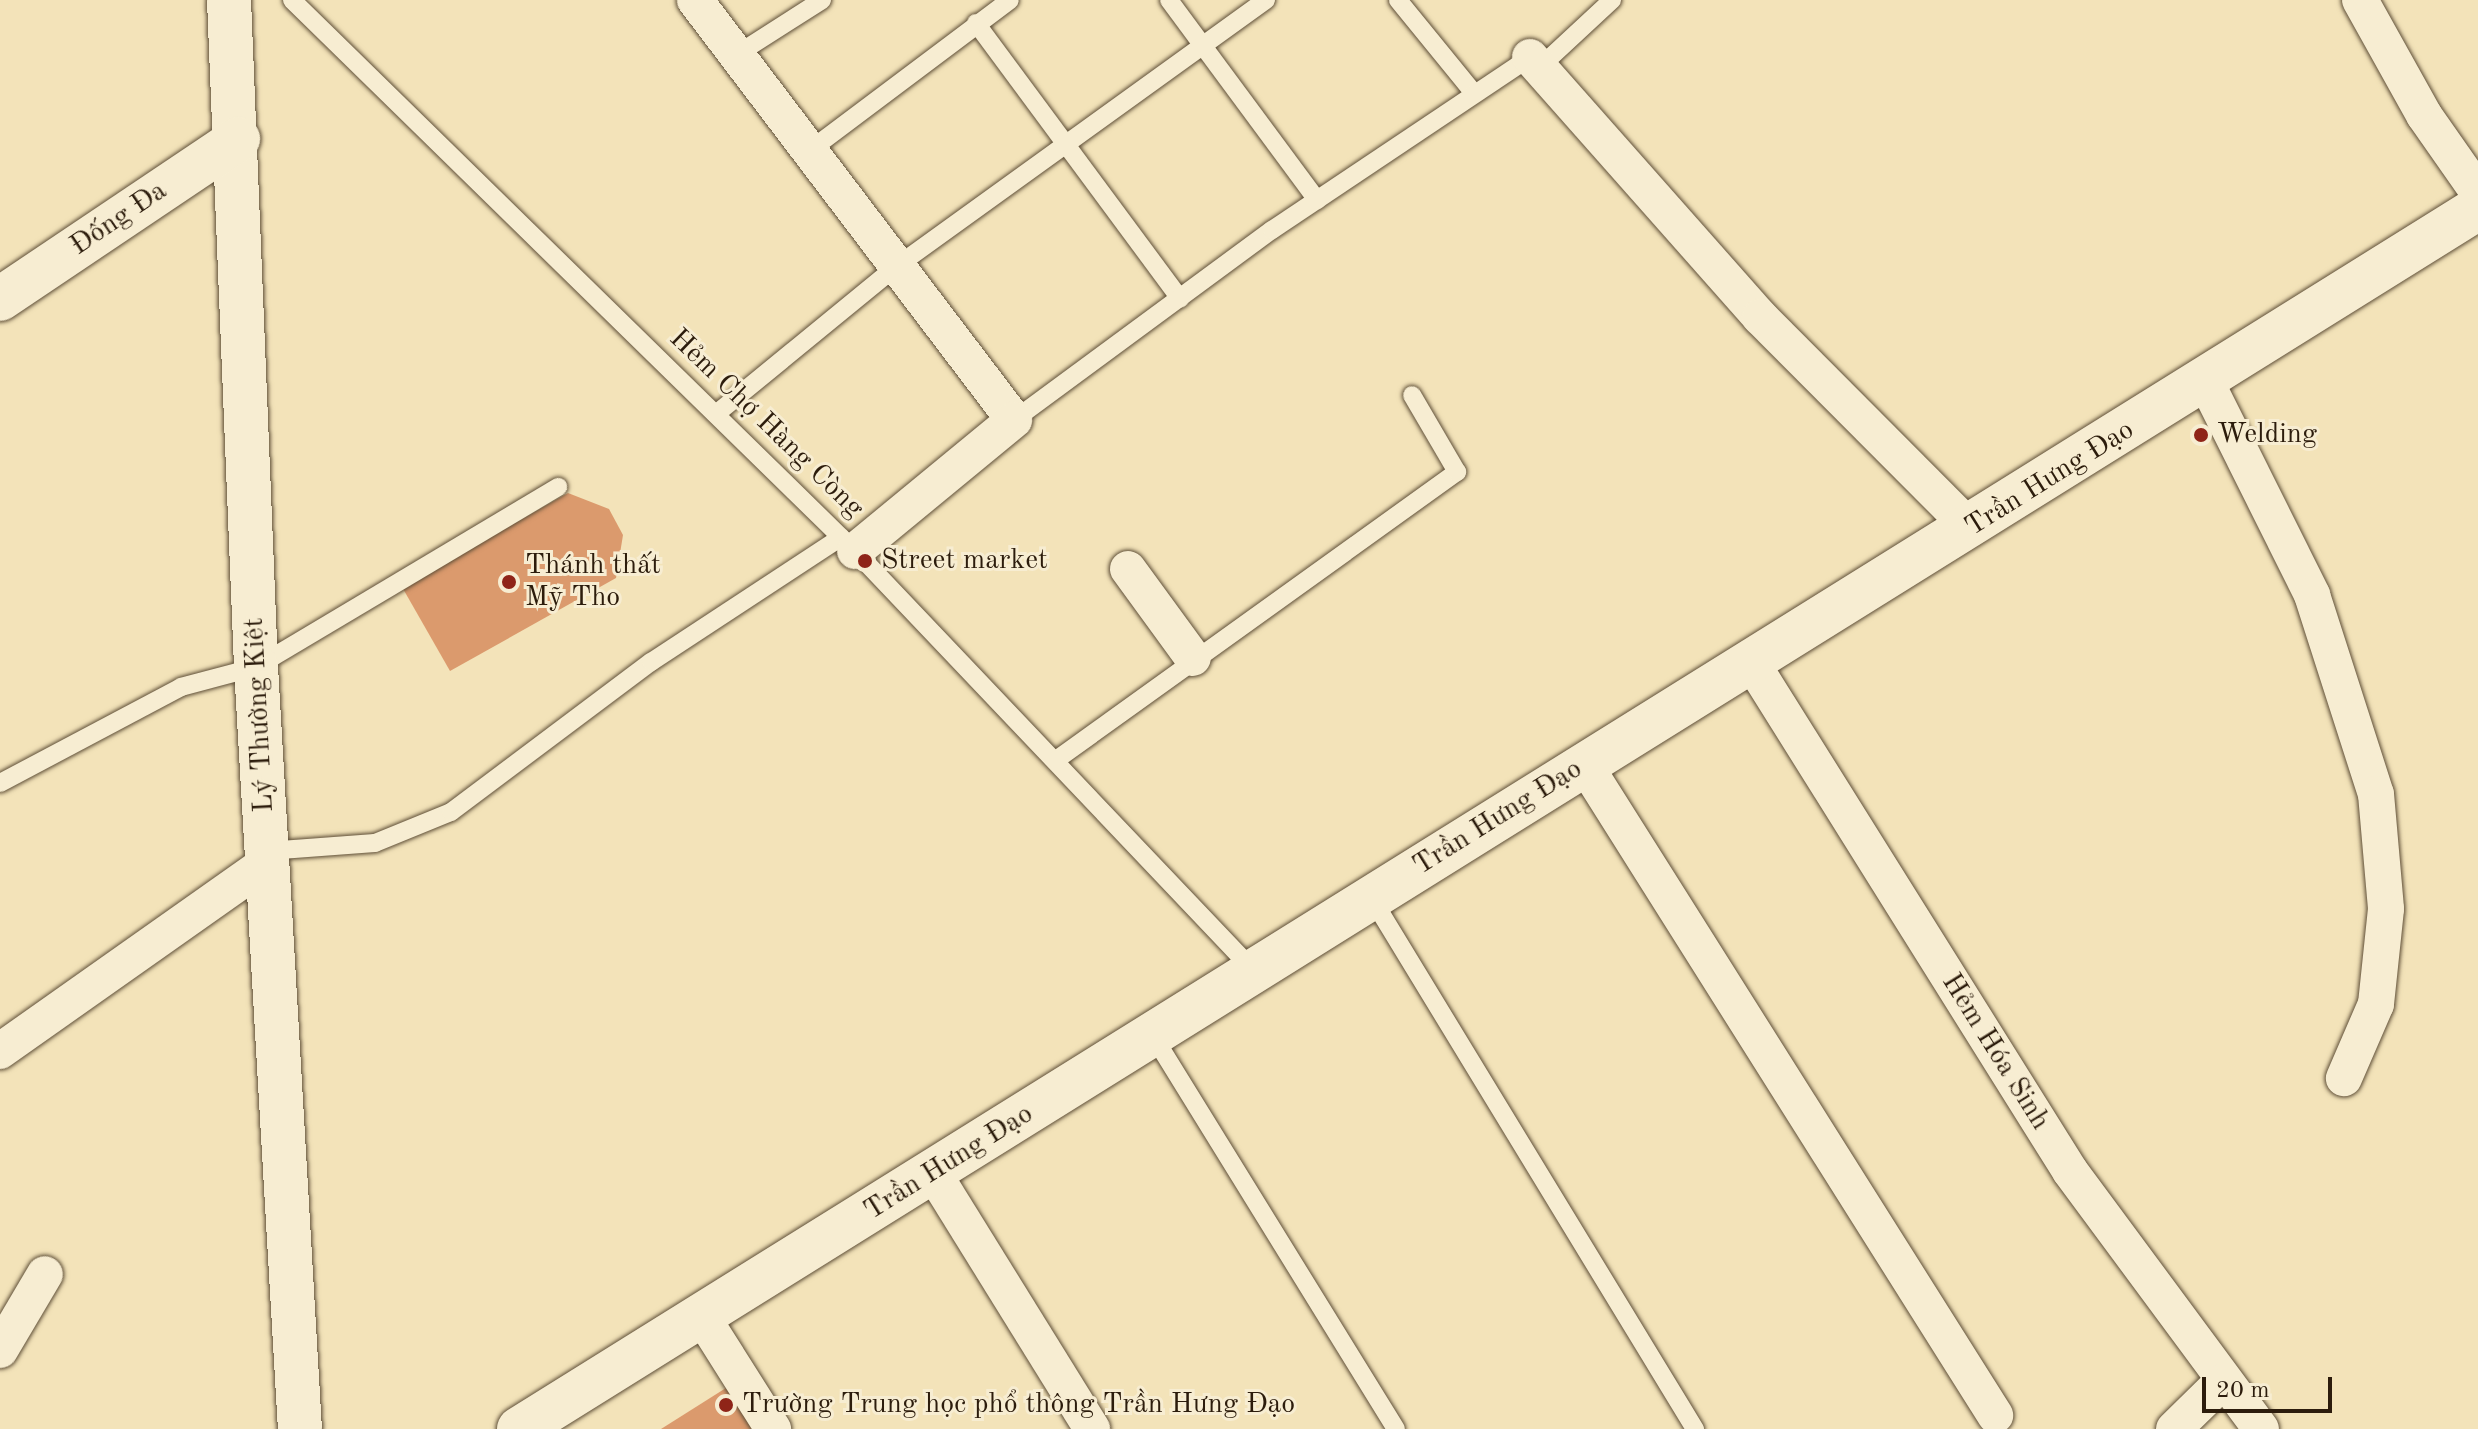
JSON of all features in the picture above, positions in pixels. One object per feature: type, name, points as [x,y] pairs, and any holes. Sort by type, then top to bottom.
[{"type":"street","name":"Lý Thường Kiệt","points":[[229,0],[238,139],[256,667],[300,1429]]},
{"type":"street","points":[[695,0],[1014,420],[848,544]]},
{"type":"street","points":[[2360,0],[2424,115],[2478,192]]},
{"type":"street","points":[[1536,62],[1760,317],[1970,528]]},
{"type":"street","name":"Đống Đa","points":[[0,299],[238,139]]},
{"type":"street","name":"Trần Hưng Đạo","points":[[519,1429],[934,1174],[1253,970],[1750,660],[2206,382],[2478,208]]},
{"type":"street","points":[[2206,382],[2312,595],[2376,794],[2386,909],[2376,1004],[2344,1078]]},
{"type":"street","points":[[1128,569],[1193,658]]},
{"type":"street","name":"Hẻm Hóa Sinh","points":[[1750,660],[2070,1171],[2222,1382],[2261,1429]]},
{"type":"street","points":[[1585,765],[1995,1415]]},
{"type":"street","points":[[0,1051],[268,856]]},
{"type":"street","points":[[934,1174],[1092,1429]]},
{"type":"street","points":[[0,1350],[45,1274]]},
{"type":"street","points":[[701,1315],[773,1429]]},
{"type":"street","points":[[2174,1429],[2222,1382]]},
{"type":"lane","name":"Hẻm Chợ Hàng Còng","points":[[292,0],[848,544],[1253,970]]},
{"type":"lane","points":[[736,55],[822,0]]},
{"type":"lane","points":[[809,151],[1010,0]]},
{"type":"lane","points":[[1169,0],[1317,200]]},
{"type":"lane","points":[[716,414],[897,266],[1063,142],[1266,0]]},
{"type":"lane","points":[[1398,0],[1473,92]]},
{"type":"lane","points":[[1014,420],[1317,200],[1473,92],[1536,62],[1610,1]]},
{"type":"lane","points":[[976,23],[1180,299]]},
{"type":"lane","points":[[1056,760],[1193,658],[1457,472],[1412,395]]},
{"type":"lane","points":[[0,783],[181,687],[256,667],[558,487]]},
{"type":"lane","points":[[268,856],[375,843],[451,812],[651,662],[848,544]]},
{"type":"lane","points":[[1371,897],[1695,1429]]},
{"type":"lane","points":[[1152,1034],[1396,1429]]},
{"type":"building","name":"Thánh thất Mỹ Tho","points":[[568,493],[609,509],[623,535],[616,578],[450,671],[402,587]]},
{"type":"building","name":"Trường Trung học phổ thông Trần Hưng Đạo","points":[[737,1381],[767,1429],[661,1429]]},
{"type":"place","name":"Welding","points":[[2201,435]]},
{"type":"place","name":"Street market","points":[[865,561]]},
{"type":"place","name":"Thánh thất Mỹ Tho","points":[[509,582]]},
{"type":"place","name":"Trường Trung học phổ thông Trần Hưng Đạo","points":[[726,1405]]}]
